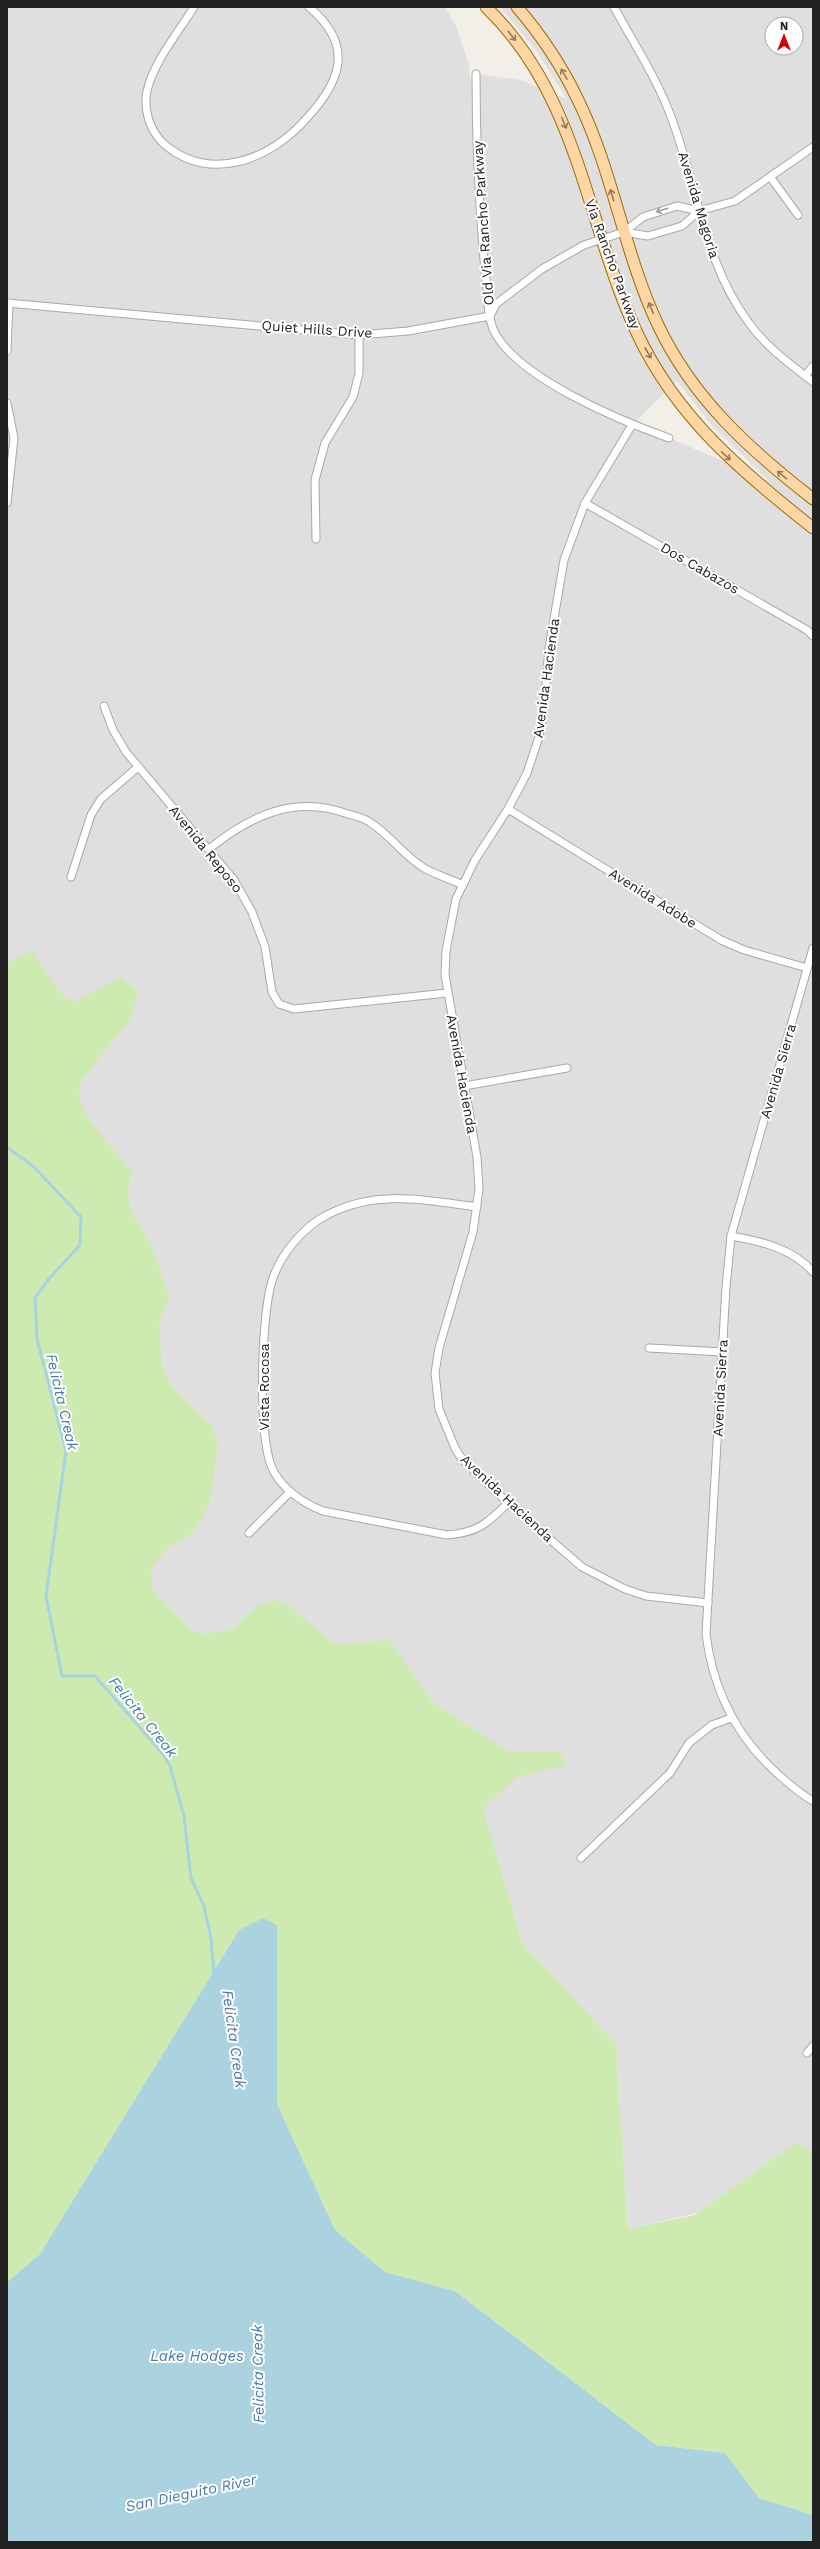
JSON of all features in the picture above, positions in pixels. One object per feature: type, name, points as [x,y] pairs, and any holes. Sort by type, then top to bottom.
[{"type":"main road","name":"Via Rancho Parkway","points":[[486,7],[526,54],[558,110],[577,157],[602,238],[637,334],[659,373],[701,431],[725,455],[813,528]]},
{"type":"main road","name":"Via Rancho Parkway","points":[[517,7],[546,43],[579,100],[598,151],[624,232],[658,325],[696,386],[719,417],[744,443],[813,500]]},
{"type":"street","points":[[194,7],[162,57],[148,90],[148,117],[158,139],[172,151],[195,162],[218,165],[250,160],[273,149],[297,130],[326,97],[337,74],[338,52],[333,37],[322,19],[309,7]]},
{"type":"street","name":"Avenida Magoria","points":[[614,7],[670,114],[699,211],[727,290],[749,324],[780,357],[813,382]]},
{"type":"street","name":"Old Via Rancho Parkway","points":[[476,74],[484,256],[490,316],[494,330],[511,355],[546,380],[632,425],[669,438]]},
{"type":"street","points":[[624,232],[648,236],[682,226],[699,211],[735,201],[771,178],[813,147]]},
{"type":"street","points":[[771,178],[798,215]]},
{"type":"street","points":[[490,316],[496,304],[542,269],[584,245],[624,232],[643,217],[677,206],[699,211]]},
{"type":"street","points":[[7,351],[8,303]]},
{"type":"street","name":"Quiet Hills Drive","points":[[8,303],[359,335],[408,331],[490,316]]},
{"type":"street","points":[[316,539],[315,480],[325,443],[353,397],[359,373],[359,335]]},
{"type":"street","points":[[805,376],[813,366]]},
{"type":"street","points":[[7,404],[14,438],[7,504]]},
{"type":"street","name":"Avenida Hacienda","points":[[632,425],[585,503],[564,560],[549,648],[544,709],[539,737],[527,773],[508,809],[475,860],[456,898],[446,951],[447,993],[477,1157],[479,1190],[473,1232],[439,1348],[436,1380],[439,1409],[455,1448],[462,1459],[508,1503],[582,1567],[618,1585],[646,1596],[708,1604]]},
{"type":"street","name":"Dos Cabazos","points":[[585,503],[807,630],[813,636]]},
{"type":"street","name":"Avenida Reposo","points":[[104,706],[113,730],[138,767],[234,880],[252,912],[265,947],[272,992],[279,1004],[294,1009],[447,993]]},
{"type":"street","points":[[71,876],[94,810],[101,799],[138,767]]},
{"type":"street","points":[[209,849],[223,838],[266,813],[279,809],[308,806],[331,809],[369,821],[386,833],[424,868],[463,885]]},
{"type":"street","name":"Avenida Adobe","points":[[508,809],[721,940],[744,950],[807,968]]},
{"type":"street","name":"Avenida Sierra","points":[[813,948],[731,1236],[706,1634],[710,1664],[731,1718],[760,1758],[801,1795],[813,1801]]},
{"type":"street","points":[[464,1086],[568,1068]]},
{"type":"street","name":"Vista Rocosa","points":[[477,1207],[407,1198],[379,1198],[348,1205],[325,1216],[290,1247],[272,1280],[264,1316],[266,1450],[274,1472],[290,1492],[307,1504],[323,1511],[447,1535],[464,1534],[485,1525],[508,1503]]},
{"type":"street","points":[[731,1236],[758,1241],[782,1249],[813,1272]]},
{"type":"street","points":[[649,1348],[723,1352]]},
{"type":"street","points":[[249,1533],[290,1492]]},
{"type":"street","points":[[581,1858],[670,1773],[689,1743],[712,1725],[731,1718]]},
{"type":"street","points":[[807,2053],[813,2046]]},
{"type":"shaded area","points":[[7,7],[445,7],[456,26],[468,62],[475,106],[476,74],[520,80],[567,99],[535,49],[500,7],[813,7],[813,2186],[628,2229],[616,2044],[522,1942],[470,1765],[253,1671],[135,1597],[7,1120]],"holes":[[[677,381],[712,426],[769,481],[669,438],[632,425]]]},
{"type":"green space","points":[[32,951],[59,992],[74,1002],[120,977],[138,992],[131,1019],[80,1082],[79,1099],[89,1120],[132,1171],[128,1191],[132,1214],[150,1241],[169,1297],[159,1323],[162,1363],[169,1383],[212,1426],[218,1445],[209,1506],[195,1530],[166,1550],[151,1569],[153,1590],[192,1630],[203,1634],[233,1629],[258,1605],[272,1600],[284,1602],[333,1643],[347,1644],[390,1640],[433,1703],[508,1751],[559,1751],[567,1765],[519,1776],[483,1808],[522,1942],[616,2044],[628,2229],[695,2215],[797,2142],[813,2152],[813,2515],[758,2498],[725,2453],[656,2445],[455,2291],[385,2272],[335,2230],[277,2104],[277,1925],[239,1930],[40,2254],[7,2282],[7,963]]},
{"type":"water","name":"Lake Hodges","points":[[263,1918],[277,1925],[277,2104],[335,2230],[385,2272],[455,2291],[656,2445],[725,2453],[759,2498],[813,2515],[813,2542],[7,2542],[7,2282],[40,2254],[239,1930]]},
{"type":"waterway","name":"Felicita Creak","points":[[7,1147],[34,1167],[81,1217],[80,1245],[48,1280],[35,1298],[37,1339],[66,1451],[46,1596],[62,1676],[95,1676],[162,1753],[170,1766],[184,1816],[191,1878],[204,1906],[211,1939],[214,1974]]},
{"type":"water label","name":"San Dieguito River","points":[[191,2493]]}]
